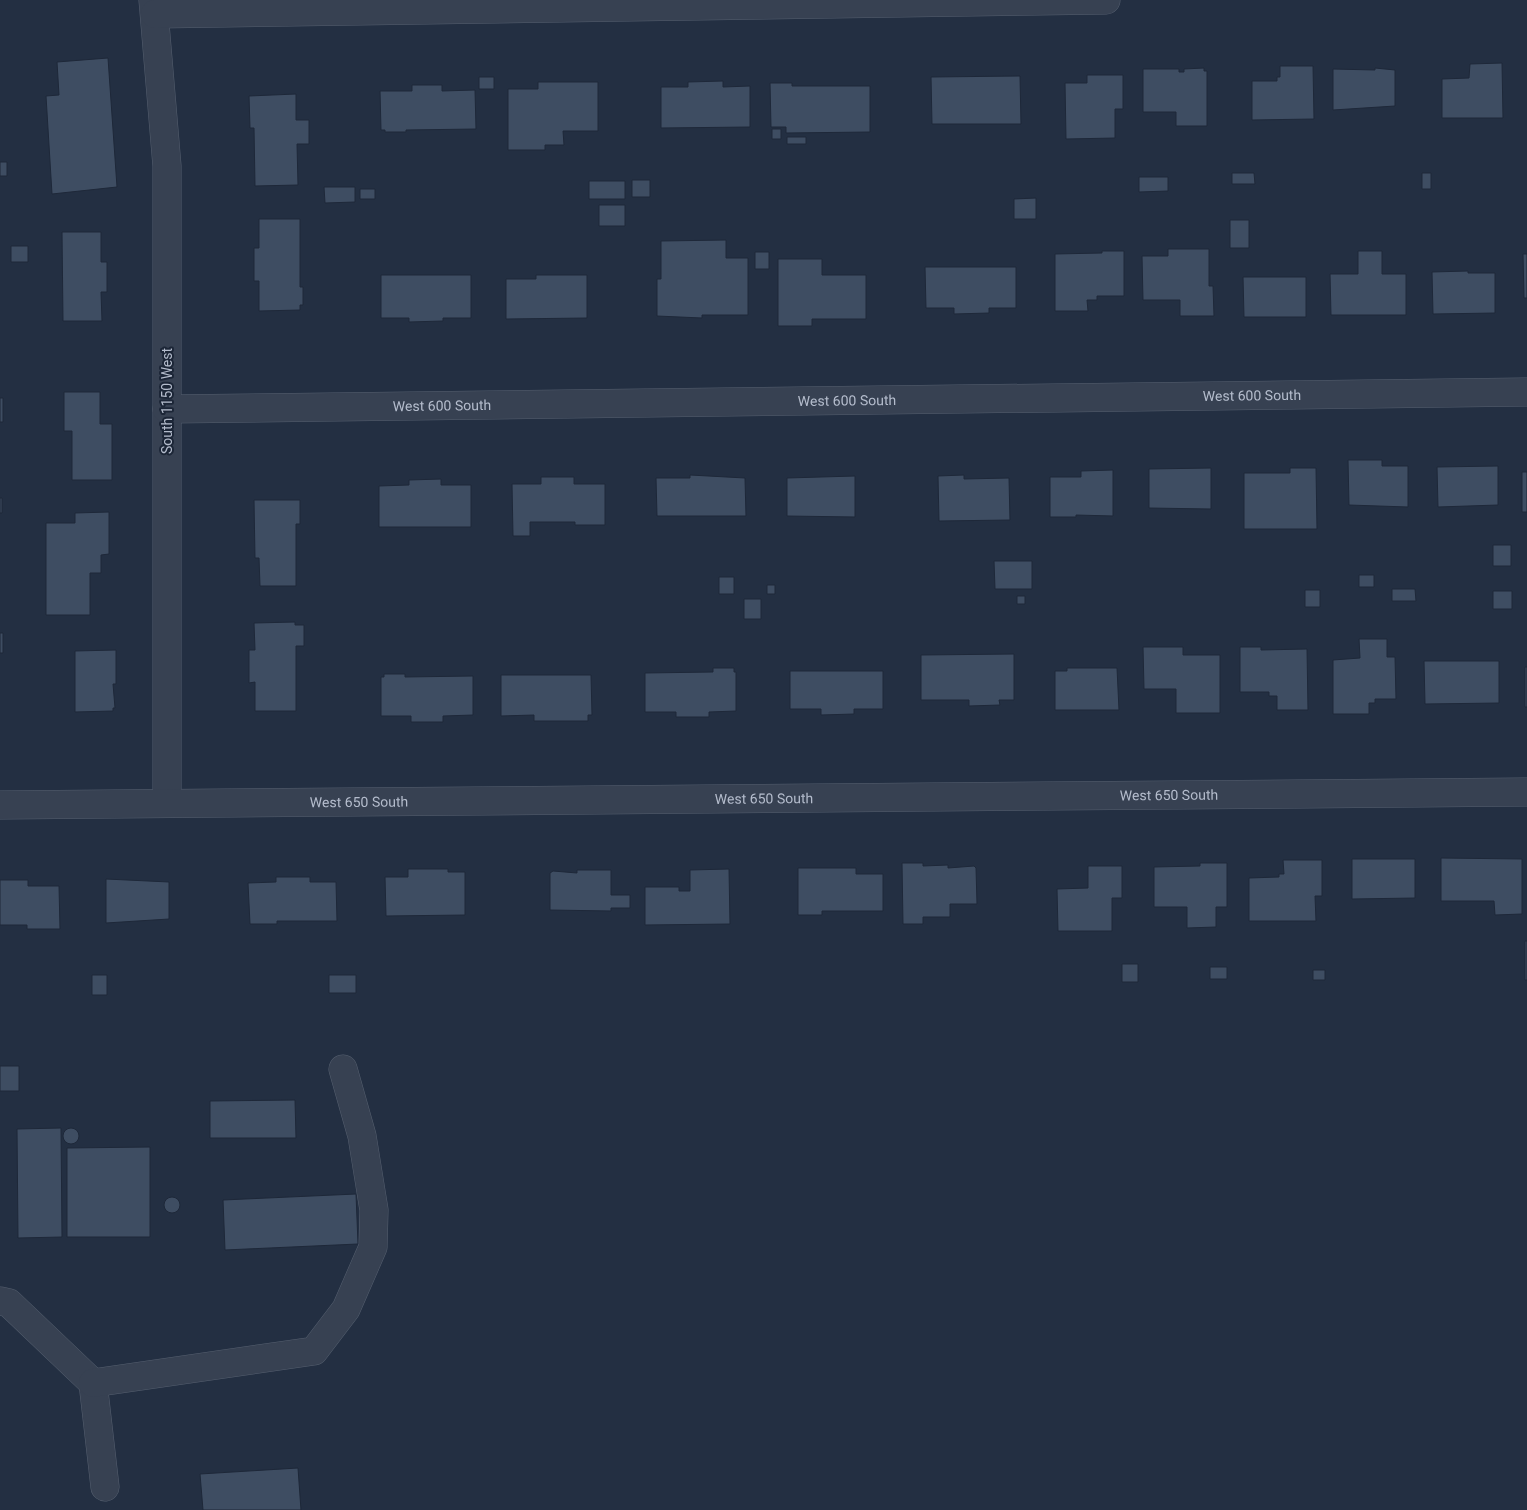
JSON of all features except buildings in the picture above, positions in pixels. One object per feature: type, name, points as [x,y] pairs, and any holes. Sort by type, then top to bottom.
[{"type":"street","points":[[154,7],[1106,0]]},
{"type":"street","name":"South 1150 West","points":[[154,7],[166,166],[166,803]]},
{"type":"street","name":"West 600 South","points":[[167,409],[1527,392]]},
{"type":"street","name":"West 650 South","points":[[0,805],[1527,792]]},
{"type":"street","points":[[93,1383],[314,1351],[346,1309],[373,1246],[374,1210],[362,1136],[343,1069]]},
{"type":"street","points":[[0,1301],[9,1302],[93,1383],[105,1487]]}]
